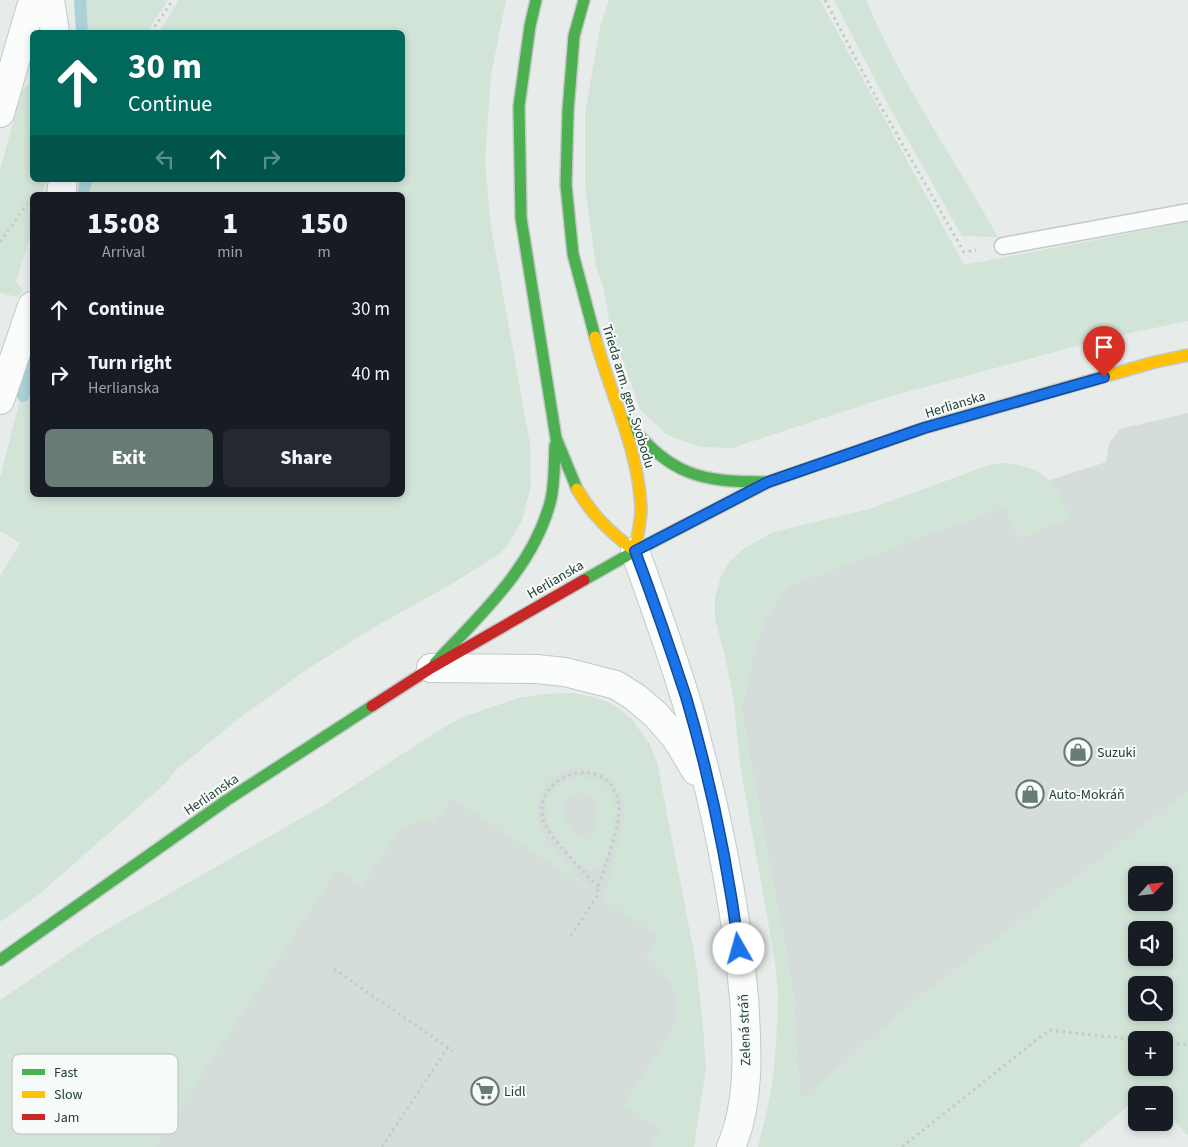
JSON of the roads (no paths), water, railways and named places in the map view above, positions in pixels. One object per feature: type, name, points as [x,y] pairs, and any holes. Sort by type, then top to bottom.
[{"type":"street","points":[[0,113],[33,0]]},
{"type":"street","points":[[50,0],[55,30]]},
{"type":"street","points":[[536,0],[530,26],[519,106],[521,218],[556,438],[575,487],[586,507],[602,525],[635,551]]},
{"type":"street","name":"Trieda arm. gen. Svobodu","points":[[584,0],[574,36],[568,111],[566,185],[574,254],[602,364],[636,467],[641,510],[635,551]]},
{"type":"street","points":[[0,400],[30,312]]},
{"type":"street","name":"Herlianska","points":[[0,960],[227,800],[431,668],[635,551],[768,482],[924,428],[1062,388],[1188,355]]},
{"type":"street","points":[[619,414],[644,442],[664,460],[681,470],[700,477],[728,482],[768,482]]},
{"type":"street","points":[[431,668],[498,593],[531,549],[543,524],[551,499],[556,438]]},
{"type":"street","name":"Zelená stráň","points":[[635,551],[686,699],[725,858],[734,913],[741,967],[747,1054],[745,1083],[731,1147]]},
{"type":"street","points":[[431,668],[536,669],[565,672],[616,684],[636,697],[666,726],[676,738],[710,793]]},
{"type":"lane","points":[[1003,246],[1188,212]]},
{"type":"waterway","points":[[80,0],[82,30]]},
{"type":"waterway","points":[[84,192],[86,182]]},
{"type":"waterway","points":[[23,396],[30,371]]},
{"type":"place","name":"Suzuki","points":[[1078,752]]},
{"type":"place","name":"Auto-Mokráň","points":[[1030,794]]},
{"type":"place","name":"Lidl","points":[[485,1091]]}]
